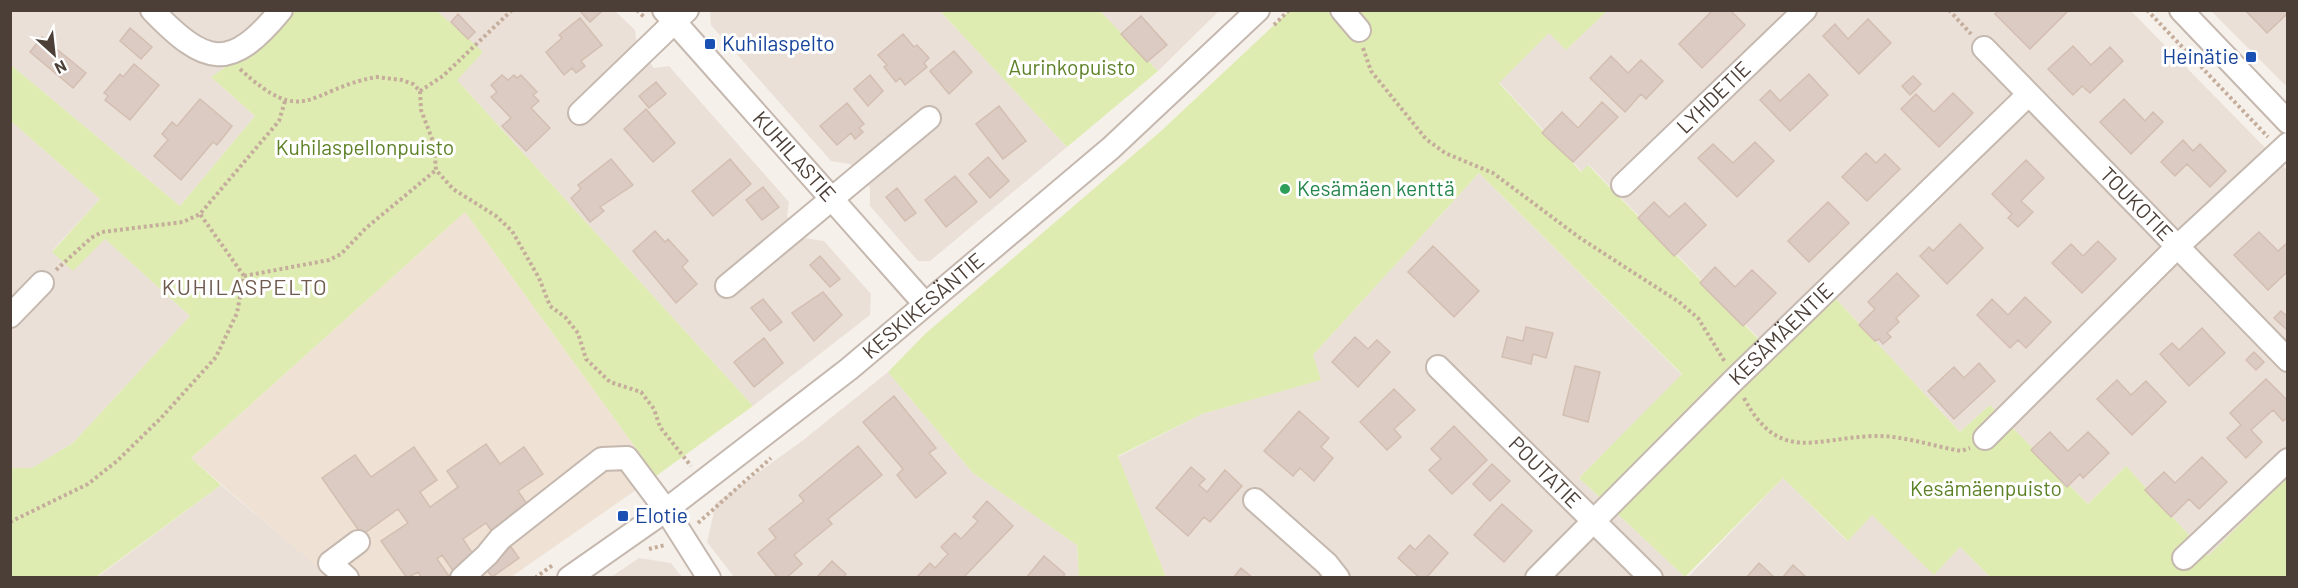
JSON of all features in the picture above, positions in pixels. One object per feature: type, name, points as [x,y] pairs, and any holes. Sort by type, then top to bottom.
[{"type":"street","points":[[152,10],[202,52],[214,56],[228,55],[253,42],[281,10]]},
{"type":"street","name":"KESKIKESÄNTIE","points":[[569,578],[666,510],[840,376],[1120,140],[1258,10]]},
{"type":"street","points":[[1342,10],[1359,30]]},
{"type":"street","name":"LYHDETIE","points":[[1623,185],[1805,10]]},
{"type":"street","points":[[2181,10],[2288,122]]},
{"type":"street","points":[[580,113],[676,14]]},
{"type":"street","name":"KUHILASTIE","points":[[676,14],[832,200],[925,304]]},
{"type":"street","name":"TOUKOTIE","points":[[1984,48],[2288,360]]},
{"type":"street","name":"KESÄMÄENTIE","points":[[1537,578],[1734,380],[2028,95]]},
{"type":"street","points":[[727,286],[929,118]]},
{"type":"street","points":[[1985,438],[2178,246],[2284,147]]},
{"type":"street","points":[[10,316],[42,283]]},
{"type":"street","name":"POUTATIE","points":[[1438,368],[1651,578]]},
{"type":"street","points":[[462,578],[487,555],[500,538],[602,459],[627,458],[666,510],[709,578]]},
{"type":"street","points":[[2184,558],[2288,460]]},
{"type":"street","points":[[1255,500],[1327,564],[1338,578]]},
{"type":"street","points":[[347,578],[330,563],[358,542]]},
{"type":"path","points":[[420,91],[443,76],[512,10]]},
{"type":"path","points":[[2147,10],[2284,147]]},
{"type":"path","points":[[1950,11],[1984,48]]},
{"type":"path","points":[[1359,30],[1371,71],[1426,139],[1445,153],[1493,174],[1580,238],[1679,302],[1698,318],[1711,336],[1756,417],[1776,436],[1787,441],[1815,444],[1874,436],[1893,437],[1961,451],[1973,447],[1985,438]]},
{"type":"path","points":[[228,55],[241,71],[272,95],[296,103],[308,101],[346,85],[376,77],[413,84],[420,91],[424,121],[431,132],[436,170],[453,189],[496,216],[512,231],[539,278],[550,306],[565,317],[578,333],[586,359],[610,382],[641,392],[654,409],[660,427],[691,466]]},
{"type":"path","points":[[42,283],[91,238],[102,232],[183,222],[200,214],[279,121],[285,101]]},
{"type":"path","points":[[244,276],[329,260],[341,254],[366,228],[436,170]]},
{"type":"path","points":[[10,522],[88,484],[117,461],[161,418],[216,357],[237,313],[244,276],[200,214]]},
{"type":"shaded area","points":[[10,11],[293,11],[269,37],[211,77],[255,116],[180,206],[11,65]]},
{"type":"shaded area","points":[[437,11],[615,11],[635,30],[637,45],[654,68],[669,66],[789,202],[787,216],[805,238],[824,241],[871,294],[870,315],[753,406],[457,80]]},
{"type":"shaded area","points":[[710,11],[940,11],[1067,147],[930,261],[918,261],[870,206],[870,187],[850,164],[831,161],[711,25]]},
{"type":"shaded area","points":[[1100,11],[1219,11],[1158,71]]},
{"type":"shaded area","points":[[1607,11],[2131,11],[2287,170],[2287,478],[2208,556],[2126,466],[2088,504],[1990,405],[1960,432],[1836,299],[1776,356],[1589,165],[1582,172],[1499,82],[1550,32],[1566,50]]},
{"type":"shaded area","points":[[2211,11],[2287,11],[2287,87]]},
{"type":"shaded area","points":[[12,122],[100,199],[52,251],[105,239],[190,316],[73,443],[32,468],[11,468]]},
{"type":"shaded area","points":[[1479,173],[1682,375],[1579,478],[1685,577],[1166,577],[1118,457],[1202,414],[1320,380],[1313,355]]},
{"type":"shaded area","points":[[465,212],[656,476],[511,577],[330,578],[191,458]]},
{"type":"shaded area","points":[[888,372],[973,473],[1077,545],[1079,577],[734,577],[707,542],[716,503],[802,441]]},
{"type":"shaded area","points":[[1783,478],[1847,541],[1872,514],[1934,574],[1960,547],[1990,577],[1687,578]]},
{"type":"shaded area","points":[[221,485],[330,577],[96,578]]},
{"type":"shaded area","points":[[639,558],[671,563],[682,577],[611,577]]},
{"type":"green space","name":"Kuhilaspellonpuisto","points":[[293,11],[437,11],[483,52],[457,80],[753,406],[656,476],[465,212],[191,458],[221,485],[96,577],[11,577],[11,468],[32,468],[73,443],[190,316],[105,239],[73,271],[52,252],[100,199],[12,122],[11,124],[11,65],[180,206],[255,116],[211,77],[269,37]]},
{"type":"green space","name":"Aurinkopuisto","points":[[940,11],[1100,11],[1158,71],[1067,147]]},
{"type":"green space","name":"Kesämäenpuisto","points":[[1289,11],[1607,11],[1566,50],[1549,33],[1499,83],[1581,172],[1588,165],[1775,356],[1836,299],[1960,432],[1990,405],[2088,504],[2126,466],[2208,556],[2287,478],[2287,577],[1990,577],[1960,547],[1934,575],[1872,515],[1848,541],[1783,478],[1685,577],[1579,478],[1682,374],[1479,173],[1313,355],[1321,380],[1202,414],[1118,456],[1166,577],[1079,577],[1077,545],[973,473],[888,372],[925,334],[1161,131]]},
{"type":"building","points":[[579,10],[600,10],[601,12],[590,22]]},
{"type":"building","points":[[1713,10],[1730,10],[1745,25],[1702,68],[1679,44]]},
{"type":"building","points":[[1998,10],[2069,10],[2030,49],[1995,14]]},
{"type":"building","points":[[2245,10],[2288,10],[2288,13],[2267,33]]},
{"type":"building","points":[[458,14],[475,32],[468,39],[451,22]]},
{"type":"building","points":[[1141,16],[1167,45],[1147,62],[1121,34]]},
{"type":"building","points":[[580,18],[602,45],[581,61],[585,66],[576,73],[572,68],[564,75],[546,52],[562,38],[559,35]]},
{"type":"building","points":[[1868,19],[1891,43],[1859,74],[1823,36],[1835,24],[1848,39]]},
{"type":"building","points":[[130,28],[152,47],[141,59],[120,41]]},
{"type":"building","points":[[903,34],[914,47],[917,45],[929,58],[924,63],[927,67],[905,85],[900,78],[896,82],[884,67],[887,65],[878,55]]},
{"type":"building","points":[[42,37],[86,73],[73,88],[30,52]]},
{"type":"building","points":[[2073,46],[2091,65],[2110,47],[2123,61],[2090,93],[2082,86],[2073,95],[2048,69]]},
{"type":"building","points":[[954,51],[972,72],[949,94],[930,71]]},
{"type":"building","points":[[1611,56],[1628,73],[1641,60],[1663,81],[1646,99],[1641,94],[1625,112],[1590,78]]},
{"type":"building","points":[[134,64],[159,85],[130,120],[105,100],[108,96],[104,93],[120,74],[123,77]]},
{"type":"building","points":[[1809,74],[1828,95],[1790,131],[1760,100],[1770,90],[1780,101]]},
{"type":"building","points":[[502,75],[508,80],[514,75],[517,78],[521,75],[537,92],[533,95],[539,101],[531,108],[550,128],[526,151],[502,126],[511,118],[491,97],[497,92],[491,85]]},
{"type":"building","points":[[870,75],[883,91],[868,106],[854,89]]},
{"type":"building","points":[[1913,76],[1921,84],[1910,95],[1902,86]]},
{"type":"building","points":[[656,82],[666,94],[649,108],[639,96]]},
{"type":"building","points":[[1953,93],[1973,113],[1939,147],[1901,109],[1916,94],[1934,112]]},
{"type":"building","points":[[200,99],[232,126],[217,145],[213,142],[181,180],[154,156],[168,140],[162,134],[172,122],[177,126]]},
{"type":"building","points":[[2124,99],[2145,121],[2153,112],[2163,122],[2131,154],[2100,122]]},
{"type":"building","points":[[1602,102],[1618,117],[1573,162],[1542,133],[1562,112],[1578,128]]},
{"type":"building","points":[[847,103],[864,124],[859,128],[863,132],[855,139],[851,133],[837,145],[820,126]]},
{"type":"building","points":[[999,106],[1026,141],[1003,159],[976,124]]},
{"type":"building","points":[[646,109],[675,143],[653,162],[624,129]]},
{"type":"building","points":[[2183,140],[2193,151],[2200,144],[2226,171],[2210,187],[2187,164],[2175,176],[2161,162]]},
{"type":"building","points":[[1755,142],[1774,161],[1737,197],[1698,158],[1713,144],[1733,163]]},
{"type":"building","points":[[1866,153],[1876,163],[1885,154],[1900,169],[1867,201],[1842,177]]},
{"type":"building","points":[[988,157],[1009,181],[990,198],[969,174]]},
{"type":"building","points":[[611,159],[633,185],[600,207],[604,211],[590,222],[571,198],[581,189],[578,185]]},
{"type":"building","points":[[730,159],[751,184],[713,216],[692,191]]},
{"type":"building","points":[[2026,160],[2044,178],[2021,201],[2033,212],[2018,227],[2008,218],[2012,214],[1992,194]]},
{"type":"building","points":[[955,176],[977,202],[946,227],[925,200]]},
{"type":"building","points":[[763,187],[779,207],[762,220],[746,200]]},
{"type":"building","points":[[897,188],[916,213],[905,221],[886,197]]},
{"type":"building","points":[[1654,202],[1669,217],[1685,203],[1706,225],[1674,256],[1638,218]]},
{"type":"building","points":[[1828,202],[1849,223],[1809,262],[1788,241]]},
{"type":"building","points":[[1960,224],[1983,248],[1947,284],[1920,256],[1929,247],[1933,251]]},
{"type":"building","points":[[655,231],[665,242],[668,239],[688,261],[682,267],[697,284],[676,303],[633,251]]},
{"type":"building","points":[[2259,232],[2278,251],[2288,242],[2288,271],[2268,290],[2234,255]]},
{"type":"building","points":[[2098,241],[2116,259],[2082,293],[2052,263],[2071,244],[2083,256]]},
{"type":"building","points":[[1433,246],[1479,291],[1454,317],[1408,272]]},
{"type":"building","points":[[820,256],[840,279],[830,287],[810,265]]},
{"type":"building","points":[[1715,267],[1735,287],[1752,270],[1776,293],[1743,326],[1700,283]]},
{"type":"building","points":[[1897,273],[1919,296],[1896,318],[1899,322],[1887,333],[1891,337],[1883,344],[1879,339],[1875,341],[1859,325],[1875,309],[1868,302]]},
{"type":"building","points":[[823,292],[842,315],[814,341],[792,313]]},
{"type":"building","points":[[2025,297],[2051,322],[2026,348],[2018,340],[2010,348],[1977,315],[1992,299],[2008,315]]},
{"type":"building","points":[[763,299],[782,322],[770,331],[751,308]]},
{"type":"building","points":[[2281,311],[2288,317],[2287,330],[2274,318]]},
{"type":"building","points":[[1526,327],[1553,333],[1546,358],[1533,354],[1531,364],[1502,357],[1507,337],[1523,341]]},
{"type":"building","points":[[2202,328],[2225,353],[2189,386],[2160,354],[2172,343],[2179,350]]},
{"type":"building","points":[[1355,337],[1368,349],[1377,340],[1390,352],[1358,387],[1332,362]]},
{"type":"building","points":[[764,338],[783,363],[754,387],[734,362]]},
{"type":"building","points":[[2254,352],[2264,362],[2256,370],[2246,360]]},
{"type":"building","points":[[1979,363],[1995,381],[1954,419],[1928,391],[1954,367],[1964,378]]},
{"type":"building","points":[[1575,366],[1600,372],[1588,422],[1563,415]]},
{"type":"building","points":[[2266,379],[2288,401],[2288,417],[2283,421],[2273,410],[2251,430],[2262,442],[2246,458],[2227,438],[2241,425],[2230,413]]},
{"type":"building","points":[[2117,380],[2131,395],[2146,381],[2166,402],[2132,435],[2097,399]]},
{"type":"building","points":[[1394,389],[1415,410],[1394,429],[1401,437],[1387,450],[1360,422]]},
{"type":"building","points":[[894,396],[936,448],[929,453],[946,473],[916,498],[897,475],[903,469],[863,422]]},
{"type":"building","points":[[1299,411],[1329,438],[1321,447],[1333,458],[1314,481],[1300,468],[1293,476],[1264,451]]},
{"type":"building","points":[[1454,426],[1487,460],[1452,494],[1429,470],[1441,459],[1431,449]]},
{"type":"building","points":[[2050,432],[2068,451],[2088,432],[2109,453],[2083,478],[2080,474],[2067,487],[2031,450]]},
{"type":"building","points":[[486,444],[500,464],[524,447],[543,474],[518,491],[532,511],[495,536],[486,523],[463,539],[477,560],[456,575],[442,555],[437,559],[449,576],[446,578],[422,578],[418,572],[407,578],[381,541],[408,523],[398,509],[362,535],[322,478],[355,455],[371,477],[414,447],[437,480],[420,492],[430,507],[458,487],[447,471]]},
{"type":"building","points":[[858,446],[882,475],[828,519],[832,524],[794,555],[802,564],[786,578],[778,578],[758,553],[776,538],[769,529],[804,501],[799,495]]},
{"type":"building","points":[[2202,457],[2227,482],[2199,509],[2189,499],[2171,517],[2145,490],[2164,472],[2175,483]]},
{"type":"building","points":[[1492,464],[1510,481],[1490,501],[1473,484]]},
{"type":"building","points":[[1191,467],[1205,479],[1199,485],[1207,492],[1225,470],[1242,486],[1210,522],[1204,517],[1188,536],[1156,508]]},
{"type":"building","points":[[987,501],[1013,526],[963,578],[916,578],[930,563],[935,568],[948,554],[941,547],[955,533],[961,539],[978,521],[973,517]]},
{"type":"building","points":[[1502,504],[1532,531],[1504,562],[1474,535]]},
{"type":"building","points":[[1429,535],[1448,553],[1426,578],[1420,578],[1398,558],[1410,545],[1415,550]]},
{"type":"building","points":[[511,547],[519,558],[492,577],[484,566]]},
{"type":"building","points":[[1044,556],[1065,574],[1062,578],[1026,578]]},
{"type":"building","points":[[832,561],[846,574],[843,578],[816,578]]},
{"type":"building","points":[[1759,563],[1775,578],[1746,578]]},
{"type":"building","points":[[1793,565],[1805,576],[1803,578],[1782,578]]},
{"type":"building","points":[[1241,568],[1253,578],[1233,578]]},
{"type":"place","name":"Kuhilaspelto","points":[[710,44]]},
{"type":"place","name":"Heinätie","points":[[2251,57]]},
{"type":"place","name":"Kesämäen kenttä","points":[[1285,189]]},
{"type":"place","name":"Elotie","points":[[623,516]]},
{"type":"district","name":"KUHILASPELTO","points":[[245,287]]}]
